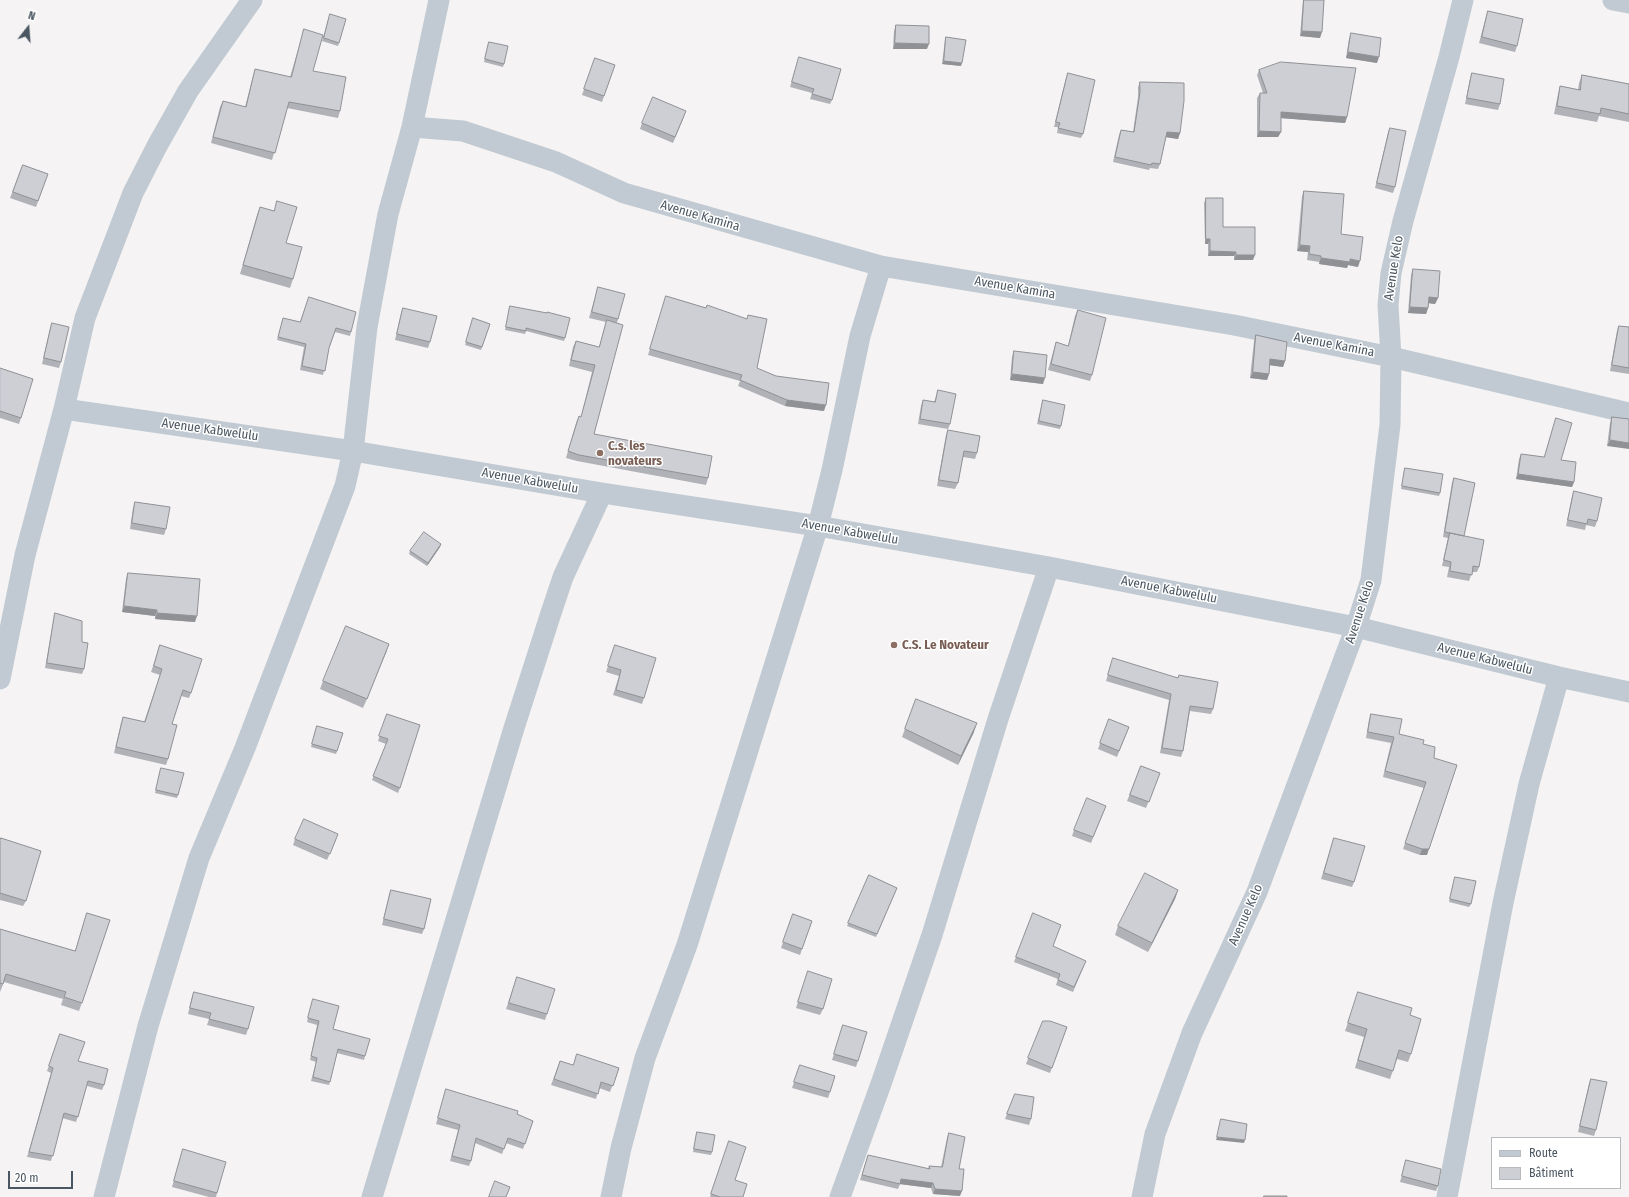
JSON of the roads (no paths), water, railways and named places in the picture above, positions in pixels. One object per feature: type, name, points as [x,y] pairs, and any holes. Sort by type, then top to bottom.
[{"type":"street","points":[[0,679],[25,555],[64,408],[85,318],[133,193],[157,146],[188,91],[252,0]]},
{"type":"street","points":[[104,1197],[148,1026],[199,858],[245,748],[345,486],[353,451],[367,327],[385,229],[412,127],[439,0]]},
{"type":"street","name":"Avenue Kelo","points":[[1142,1197],[1155,1134],[1192,1033],[1258,892],[1356,627],[1371,580],[1390,425],[1391,357],[1388,305],[1391,273],[1403,221],[1449,57],[1463,0]]},
{"type":"street","points":[[1613,0],[1629,3]]},
{"type":"street","name":"Avenue Kamina","points":[[412,127],[462,131],[556,162],[624,193],[881,266],[1234,325],[1391,357],[1629,413]]},
{"type":"street","points":[[611,1197],[621,1148],[645,1058],[686,945],[818,526],[832,470],[860,336],[881,266]]},
{"type":"street","name":"Avenue Kabwelulu","points":[[64,408],[353,451],[602,493],[818,526],[1049,567],[1356,627],[1559,677],[1629,692]]},
{"type":"street","points":[[372,1197],[550,613],[563,578],[602,493]]},
{"type":"street","points":[[840,1197],[932,936],[998,719],[1049,567]]},
{"type":"street","points":[[1447,1197],[1503,903],[1530,784],[1559,677]]},
{"type":"place","name":"C.s. les novateurs","points":[[600,453]]},
{"type":"place","name":"C.S. Le Novateur","points":[[894,645]]}]
